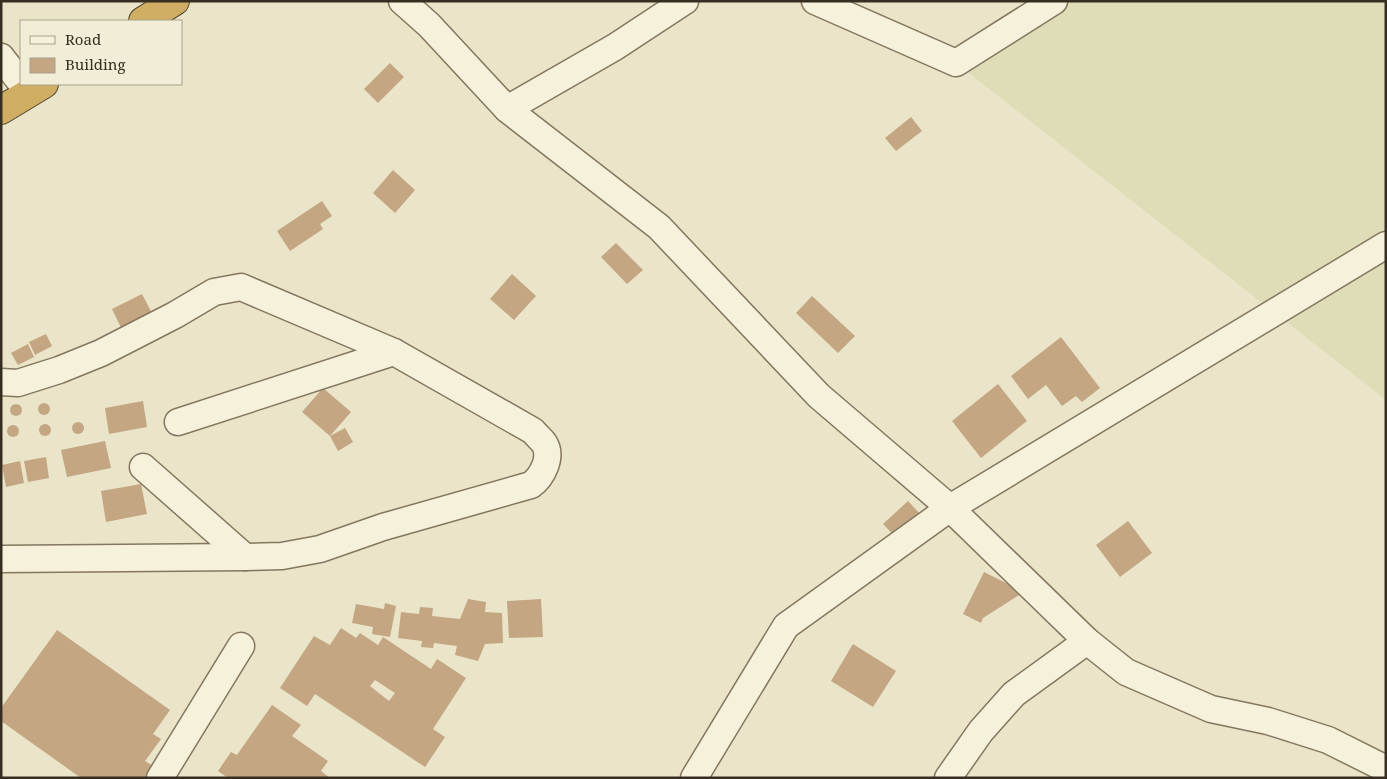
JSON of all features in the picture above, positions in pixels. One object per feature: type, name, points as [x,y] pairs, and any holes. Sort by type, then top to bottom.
[{"type":"highway","points":[[145,20],[175,1]]},
{"type":"highway","points":[[1,110],[36,88]]},
{"type":"street","points":[[402,1],[429,25],[507,108],[659,227],[819,396],[950,508],[1088,641],[1126,672],[1210,709],[1268,720],[1328,740],[1386,769]]},
{"type":"street","points":[[507,108],[614,47],[685,1]]},
{"type":"street","points":[[815,1],[956,63],[1054,1]]},
{"type":"street","points":[[1,58],[20,74]]},
{"type":"street","points":[[700,776],[786,626],[950,508],[1386,245]]},
{"type":"street","points":[[1,382],[18,383],[59,370],[101,353],[175,315],[214,292],[241,287],[394,352],[533,431],[545,445],[547,460],[544,472],[531,485],[384,527],[320,549],[282,556],[1,559]]},
{"type":"street","points":[[178,422],[394,352]]},
{"type":"street","points":[[143,467],[245,557]]},
{"type":"street","points":[[948,778],[981,732],[1014,694],[1088,641]]},
{"type":"street","points":[[160,778],[241,646]]},
{"type":"shaded area","points":[[1068,1],[1386,1],[1386,400],[956,63]]},
{"type":"building","points":[[390,63],[404,77],[378,103],[364,89]]},
{"type":"building","points":[[911,117],[922,131],[896,151],[885,138]]},
{"type":"building","points":[[393,170],[415,190],[395,213],[373,193]]},
{"type":"building","points":[[322,201],[332,216],[320,224],[323,229],[290,251],[277,231]]},
{"type":"building","points":[[616,243],[643,270],[627,284],[601,257]]},
{"type":"building","points":[[512,274],[536,296],[514,320],[490,299]]},
{"type":"building","points":[[142,294],[155,319],[124,334],[112,309]]},
{"type":"building","points":[[812,296],[855,336],[838,353],[796,313]]},
{"type":"building","points":[[46,334],[52,346],[35,355],[29,342]]},
{"type":"building","points":[[1061,337],[1100,388],[1082,402],[1076,396],[1062,406],[1046,385],[1028,399],[1011,376]]},
{"type":"building","points":[[28,344],[34,357],[18,365],[11,353]]},
{"type":"building","points":[[998,384],[1027,421],[981,458],[952,421]]},
{"type":"building","points":[[323,388],[351,412],[330,436],[302,412]]},
{"type":"building","points":[[143,401],[147,427],[109,434],[105,408]]},
{"type":"building","points":[[42,403],[46,403],[50,409],[46,415],[42,415],[38,411],[38,407]]},
{"type":"building","points":[[14,404],[18,404],[22,410],[18,416],[14,416],[10,412],[10,408]]},
{"type":"building","points":[[76,422],[80,422],[84,428],[80,434],[76,434],[72,430],[72,426]]},
{"type":"building","points":[[43,424],[47,424],[51,430],[47,436],[43,436],[39,432],[39,428]]},
{"type":"building","points":[[11,425],[15,425],[19,431],[15,437],[11,437],[7,433],[7,429]]},
{"type":"building","points":[[345,428],[353,442],[338,451],[330,436]]},
{"type":"building","points":[[105,441],[111,468],[67,477],[61,450]]},
{"type":"building","points":[[46,457],[49,478],[28,482],[24,461]]},
{"type":"building","points":[[20,461],[24,483],[6,487],[2,465]]},
{"type":"building","points":[[141,484],[147,514],[106,522],[101,491]]},
{"type":"building","points":[[908,501],[935,530],[911,553],[883,524]]},
{"type":"building","points":[[1128,521],[1152,553],[1120,577],[1096,545]]},
{"type":"building","points":[[984,572],[1024,592],[983,618],[981,623],[963,614]]},
{"type":"building","points":[[468,599],[486,602],[485,612],[502,613],[503,643],[485,644],[478,661],[455,655],[457,646],[434,643],[433,648],[421,647],[422,641],[398,638],[401,612],[419,614],[420,607],[433,608],[432,616],[460,619]]},
{"type":"building","points":[[541,599],[543,637],[509,638],[507,601]]},
{"type":"building","points":[[385,603],[396,606],[390,637],[372,634],[373,627],[352,623],[356,604],[384,609]]},
{"type":"building","points":[[341,628],[356,638],[360,633],[378,645],[383,637],[431,669],[437,659],[466,678],[433,729],[445,737],[425,767],[315,694],[307,706],[280,688],[314,636],[330,645]],"holes":[[[375,680],[395,693],[389,701],[370,686]]]},
{"type":"building","points":[[57,630],[170,710],[153,734],[161,739],[145,761],[153,766],[145,778],[81,778],[1,721],[1,708]]},
{"type":"building","points":[[853,644],[896,671],[873,707],[831,681]]},
{"type":"building","points":[[272,705],[301,725],[292,736],[328,761],[321,771],[330,778],[228,778],[218,771],[231,752],[237,755]]}]
